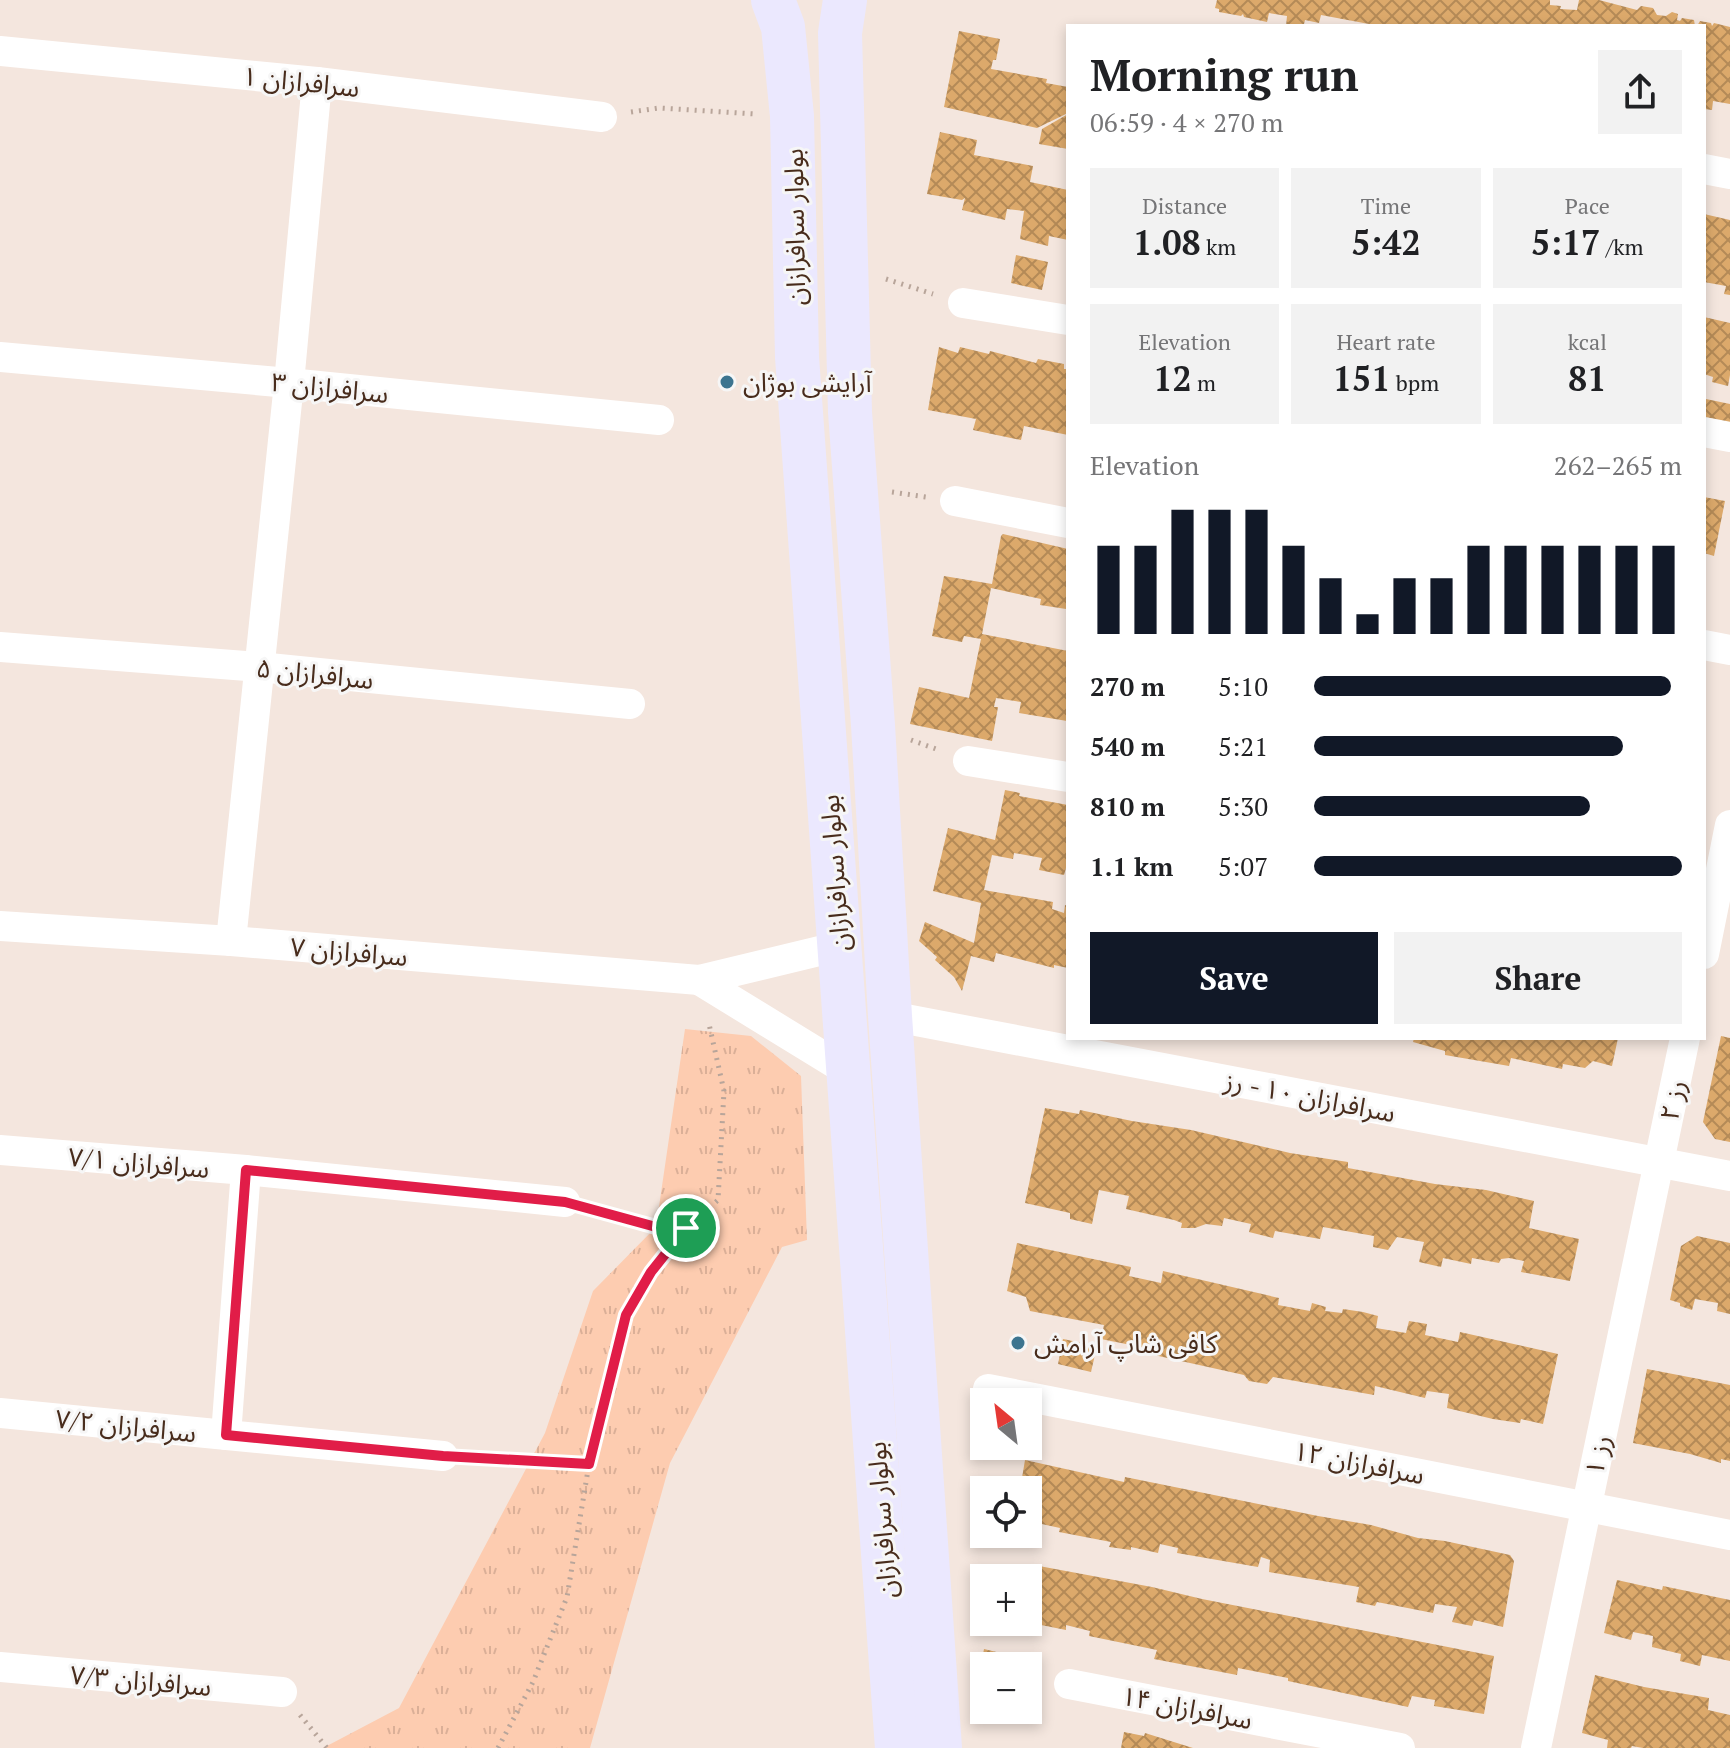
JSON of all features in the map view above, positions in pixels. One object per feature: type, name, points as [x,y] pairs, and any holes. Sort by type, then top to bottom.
[{"type":"main road","name":"بولوار سرافرازان","points":[[773,0],[783,27],[792,116],[797,357],[897,1748]]},
{"type":"main road","name":"بولوار سرافرازان","points":[[845,0],[840,33],[850,412],[940,1748]]},
{"type":"street","name":"سرافرازان ۱","points":[[0,51],[317,82],[602,117]]},
{"type":"street","points":[[231,941],[317,82]]},
{"type":"street","points":[[1706,169],[1730,174]]},
{"type":"street","points":[[963,303],[1066,320]]},
{"type":"street","name":"سرافرازان ۳","points":[[0,357],[659,420]]},
{"type":"street","points":[[1706,432],[1730,437]]},
{"type":"street","points":[[955,501],[1066,523]]},
{"type":"street","points":[[1706,645],[1730,650]]},
{"type":"street","name":"سرافرازان ۵","points":[[0,647],[259,667],[630,704]]},
{"type":"street","points":[[968,761],[1066,777]]},
{"type":"street","points":[[1706,944],[1730,825]]},
{"type":"street","name":"سرافرازان ۷","points":[[0,926],[231,941],[699,980]]},
{"type":"street","points":[[699,980],[840,946]]},
{"type":"street","points":[[699,980],[849,1072]]},
{"type":"street","name":"سرافرازان ۱۰ - رز","points":[[890,1016],[1730,1176]]},
{"type":"street","name":"رز ۲","points":[[1658,1162],[1685,1040]]},
{"type":"street","name":"سرافرازان ۷/۱","points":[[0,1150],[246,1170],[565,1202]]},
{"type":"street","name":"رز ۱","points":[[1536,1748],[1658,1162]]},
{"type":"street","points":[[226,1435],[246,1170]]},
{"type":"street","name":"سرافرازان ۱۲","points":[[1042,1400],[1730,1535]]},
{"type":"street","name":"سرافرازان ۷/۲","points":[[0,1413],[443,1456]]},
{"type":"street","name":"سرافرازان ۷/۳","points":[[0,1667],[282,1692]]},
{"type":"street","name":"سرافرازان ۱۴","points":[[1069,1684],[1400,1748]]},
{"type":"path","points":[[602,117],[659,108],[792,116]]},
{"type":"path","points":[[847,266],[963,303]]},
{"type":"path","points":[[856,486],[955,501]]},
{"type":"path","points":[[873,725],[968,761]]},
{"type":"path","points":[[498,1748],[533,1682],[567,1597],[589,1464],[626,1315],[651,1272],[686,1228],[718,1200],[724,1091],[699,980]]},
{"type":"path","points":[[565,1202],[656,1227],[686,1228]]},
{"type":"path","points":[[443,1456],[589,1464]]},
{"type":"path","points":[[282,1692],[327,1748]]},
{"type":"green space","points":[[685,1029],[751,1036],[801,1076],[807,1240],[782,1247],[670,1463],[590,1748],[323,1748],[399,1708],[545,1433],[593,1291],[656,1227]]},
{"type":"building","points":[[1217,0],[1550,0],[1550,5],[1561,6],[1560,9],[1577,10],[1579,0],[1599,0],[1637,10],[1641,6],[1653,8],[1657,15],[1666,16],[1672,12],[1678,14],[1677,20],[1694,20],[1695,24],[1369,24],[1321,15],[1319,23],[1305,20],[1304,24],[1286,24],[1287,16],[1269,13],[1267,22],[1244,17],[1243,14],[1219,12],[1215,8]]},
{"type":"building","points":[[1700,21],[1712,26],[1714,23],[1730,27],[1730,104],[1713,101],[1712,110],[1706,109],[1706,24],[1698,24]]},
{"type":"building","points":[[959,31],[1000,39],[991,69],[1047,79],[1046,83],[1066,87],[1066,114],[1037,128],[944,107]]},
{"type":"building","points":[[1066,115],[1066,149],[1039,144],[1042,129]]},
{"type":"building","points":[[940,132],[977,140],[974,155],[1033,166],[1030,182],[1066,190],[1066,240],[1049,236],[1048,246],[1020,239],[1024,211],[1007,209],[1005,220],[962,210],[965,198],[927,194]]},
{"type":"building","points":[[1706,214],[1730,220],[1730,295],[1724,294],[1726,286],[1706,282]]},
{"type":"building","points":[[1016,255],[1048,262],[1042,290],[1011,283]]},
{"type":"building","points":[[1706,317],[1730,323],[1728,386],[1712,382],[1713,377],[1706,375]]},
{"type":"building","points":[[939,347],[958,353],[960,347],[989,354],[990,351],[1036,363],[1038,359],[1064,364],[1066,369],[1066,435],[1024,426],[1021,440],[973,430],[976,419],[928,410]]},
{"type":"building","points":[[1706,399],[1730,404],[1730,428],[1706,422]]},
{"type":"building","points":[[1706,497],[1725,501],[1714,556],[1706,554]]},
{"type":"building","points":[[1001,536],[1066,549],[1066,609],[1040,605],[1041,599],[991,588],[982,634],[1066,651],[1066,721],[1019,713],[1021,702],[996,698],[994,707],[998,707],[992,741],[910,724],[919,687],[969,698],[981,639],[964,636],[962,642],[932,636],[944,576],[992,584]]},
{"type":"building","points":[[1005,790],[1020,793],[1019,796],[1066,805],[1064,875],[1039,870],[1042,858],[1014,853],[1013,859],[992,855],[984,890],[1053,902],[1052,909],[1064,913],[1066,905],[1066,968],[1054,965],[1054,968],[996,953],[994,962],[971,956],[962,991],[954,977],[935,960],[937,957],[919,941],[925,922],[974,943],[981,903],[933,891],[948,828],[995,840]]},
{"type":"building","points":[[1721,1036],[1730,1038],[1730,1142],[1715,1139],[1703,1122]]},
{"type":"building","points":[[1618,1040],[1612,1066],[1593,1061],[1585,1068],[1563,1064],[1562,1069],[1511,1058],[1509,1066],[1445,1055],[1445,1051],[1413,1042]]},
{"type":"building","points":[[1045,1108],[1079,1114],[1080,1110],[1191,1130],[1290,1153],[1348,1162],[1348,1168],[1486,1190],[1534,1201],[1529,1228],[1579,1239],[1570,1281],[1521,1272],[1524,1261],[1509,1258],[1501,1259],[1499,1263],[1472,1258],[1471,1264],[1443,1258],[1441,1267],[1419,1262],[1424,1242],[1397,1237],[1388,1250],[1373,1247],[1374,1236],[1323,1227],[1320,1239],[1275,1231],[1273,1238],[1249,1232],[1251,1224],[1224,1218],[1222,1226],[1206,1224],[1181,1228],[1182,1223],[1174,1220],[1126,1209],[1129,1196],[1099,1190],[1092,1224],[1070,1219],[1070,1213],[1025,1203]]},
{"type":"building","points":[[1697,1236],[1730,1243],[1730,1314],[1717,1311],[1718,1303],[1695,1299],[1692,1310],[1670,1300],[1681,1246]]},
{"type":"building","points":[[1017,1243],[1131,1267],[1129,1276],[1161,1283],[1163,1271],[1279,1298],[1278,1305],[1310,1311],[1312,1303],[1326,1307],[1325,1311],[1342,1313],[1343,1309],[1363,1312],[1378,1316],[1376,1328],[1406,1333],[1409,1321],[1427,1324],[1425,1335],[1458,1342],[1460,1332],[1558,1354],[1543,1424],[1521,1419],[1520,1423],[1493,1419],[1447,1408],[1449,1394],[1427,1391],[1425,1398],[1375,1386],[1374,1395],[1273,1377],[1267,1384],[1249,1381],[1244,1375],[1145,1353],[1146,1348],[1101,1339],[1104,1325],[1030,1311],[1026,1297],[1007,1291]]},
{"type":"building","points":[[1063,1339],[1097,1346],[1091,1372],[1058,1364]]},
{"type":"building","points":[[1647,1369],[1730,1385],[1730,1461],[1721,1459],[1721,1463],[1633,1443]]},
{"type":"building","points":[[1025,1460],[1124,1482],[1125,1477],[1371,1525],[1418,1538],[1510,1555],[1514,1561],[1503,1627],[1474,1620],[1472,1626],[1452,1622],[1457,1607],[1435,1604],[1433,1613],[1377,1602],[1375,1606],[1356,1602],[1359,1587],[1269,1572],[1270,1560],[1261,1557],[1258,1567],[1177,1553],[1178,1548],[1160,1544],[1158,1553],[1131,1547],[1131,1550],[1109,1547],[1111,1542],[1059,1532],[1060,1528],[1042,1524],[1042,1476],[1022,1476]]},
{"type":"building","points":[[1042,1567],[1494,1656],[1484,1714],[1434,1706],[1435,1700],[1412,1696],[1408,1707],[1238,1668],[1237,1675],[1154,1659],[1157,1650],[1089,1636],[1090,1631],[1066,1625],[1066,1630],[1042,1625]]},
{"type":"building","points":[[1617,1580],[1730,1600],[1730,1661],[1702,1655],[1700,1666],[1680,1661],[1681,1654],[1652,1647],[1653,1636],[1633,1632],[1631,1640],[1604,1633]]},
{"type":"building","points":[[1595,1675],[1709,1698],[1708,1710],[1730,1715],[1730,1748],[1607,1748],[1608,1740],[1582,1733]]},
{"type":"building","points":[[1124,1732],[1144,1736],[1145,1733],[1193,1748],[1121,1748]]},
{"type":"place","name":"آرایشی بوژان","points":[[727,382]]},
{"type":"place","name":"کافی شاپ آرامش","points":[[1018,1343]]},
{"type":"route","points":[[246,1170],[565,1202],[656,1227],[686,1228],[651,1272],[626,1315],[589,1464],[443,1456],[226,1435],[246,1170]]}]
